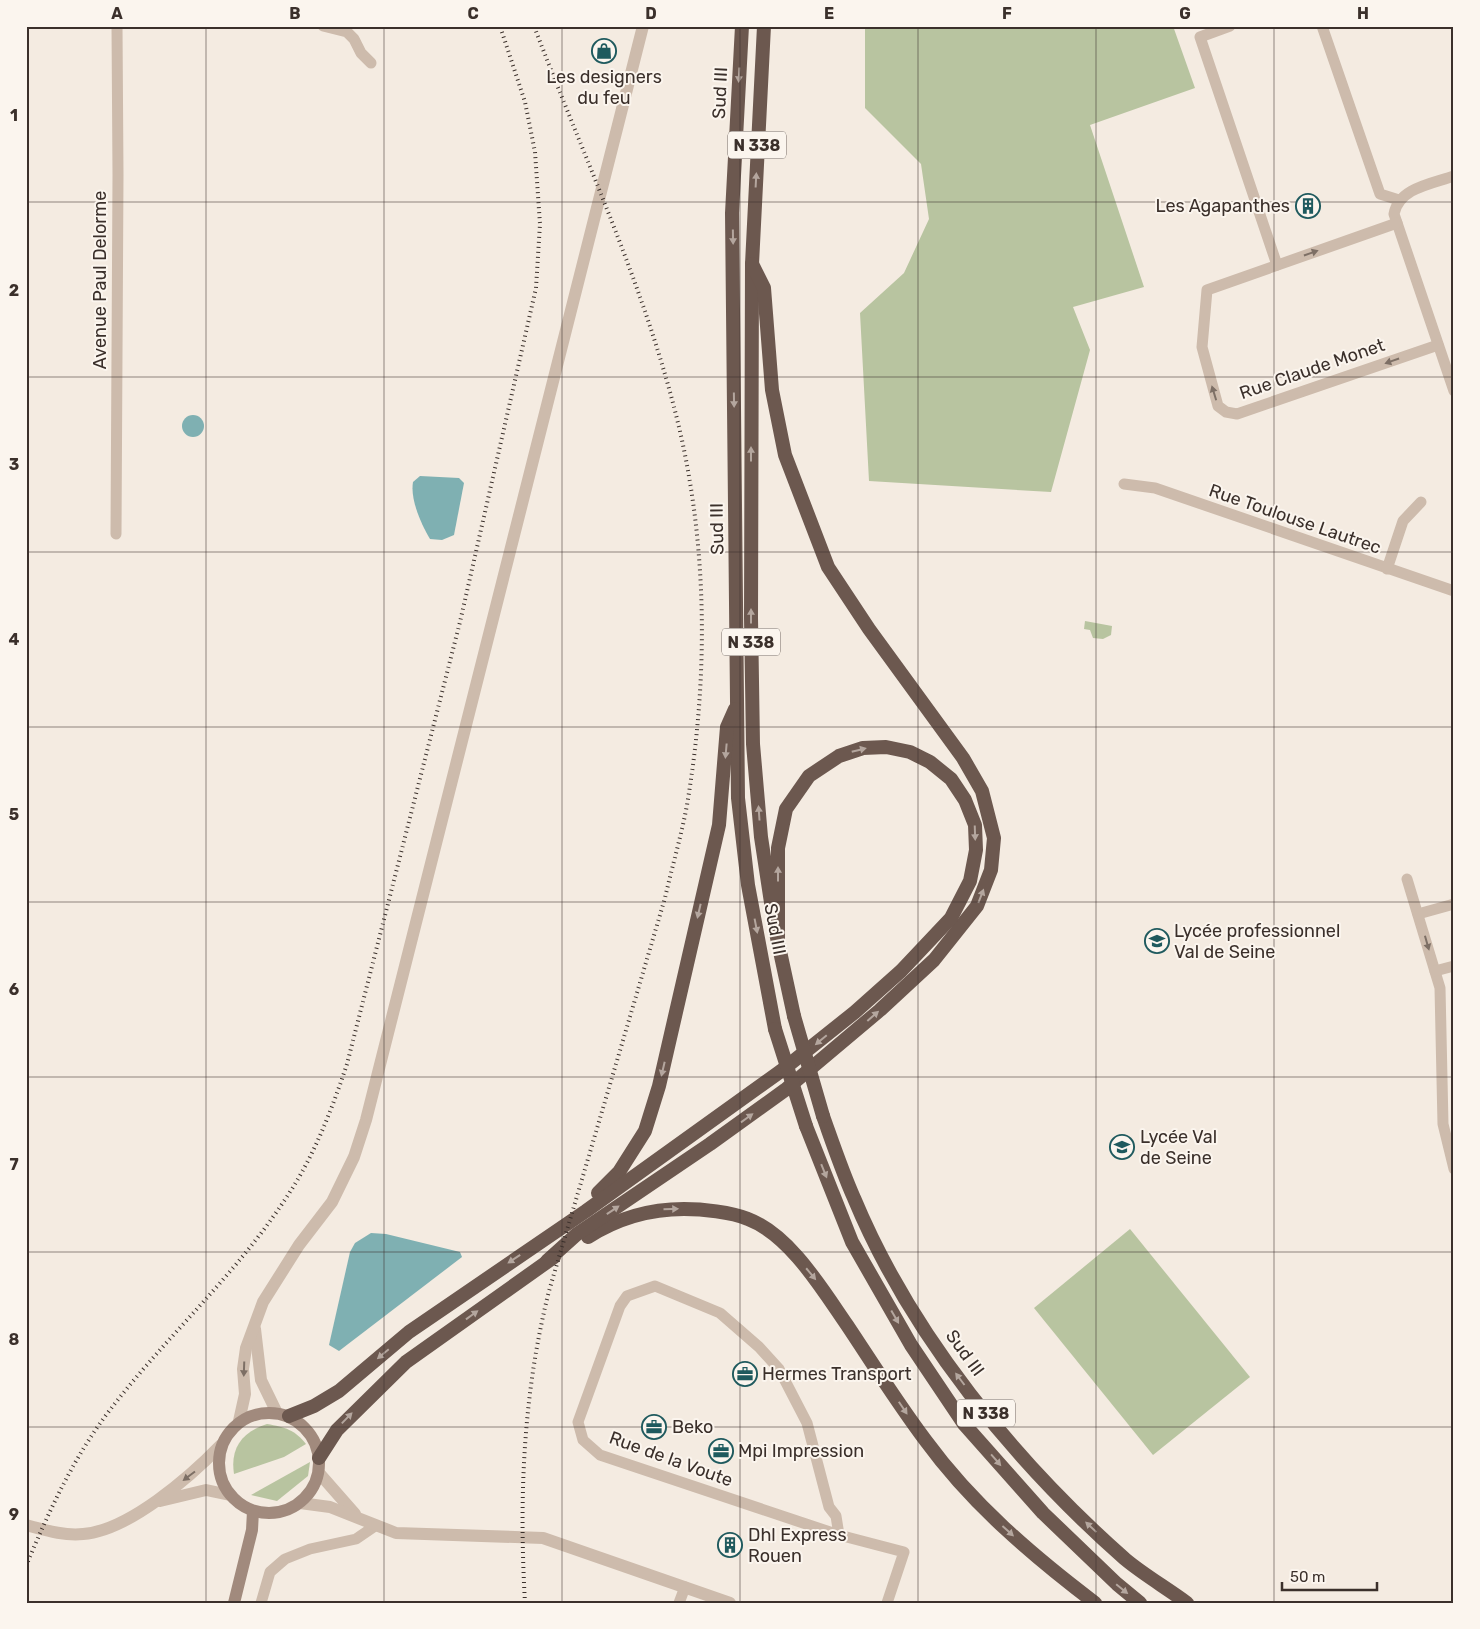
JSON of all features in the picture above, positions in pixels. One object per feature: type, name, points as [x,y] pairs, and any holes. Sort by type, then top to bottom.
[{"type":"highway","name":"Sud III","points":[[742,26],[732,213],[738,798],[748,885],[775,1028],[806,1126],[852,1242],[911,1344],[964,1424],[1043,1513],[1117,1584],[1140,1603]]},
{"type":"highway","name":"Sud III","points":[[764,26],[752,264],[751,618],[754,744],[765,873],[794,1016],[823,1116],[854,1199],[896,1283],[938,1350],[984,1411],[1060,1497],[1127,1560],[1187,1603]]},
{"type":"highway","points":[[547,1261],[576,1234],[710,1144],[785,1090],[880,1010],[934,960],[953,937],[977,906],[991,870],[994,838],[982,791],[963,758],[869,629],[828,567],[785,455],[772,390],[764,288],[752,264]]},
{"type":"highway","points":[[554,1231],[604,1189],[620,1172],[645,1131],[659,1086],[719,825],[728,727],[737,704]]},
{"type":"highway","points":[[283,1414],[314,1406],[339,1391],[409,1332],[554,1231],[595,1205],[814,1046],[901,971],[951,918],[970,881],[976,850],[975,826],[965,800],[951,779],[930,762],[910,752],[886,747],[863,748],[839,756],[809,776],[786,809],[778,848],[778,940]]},
{"type":"highway","points":[[319,1458],[337,1430],[406,1362],[547,1261],[627,1217],[662,1209],[697,1209],[748,1219],[782,1240],[818,1282],[926,1442],[985,1510],[1058,1575],[1095,1603]]},
{"type":"main road","points":[[283,1414],[309,1432],[316,1443],[319,1473],[312,1490],[300,1503],[277,1513],[253,1511],[240,1505],[222,1484],[218,1458],[221,1445],[228,1432],[240,1421],[253,1415],[283,1414]]},
{"type":"main road","points":[[234,1603],[252,1530],[253,1511]]},
{"type":"street","name":"Avenue Paul Delorme","points":[[116,534],[117,26]]},
{"type":"street","points":[[323,26],[347,32],[354,39],[360,53],[371,63]]},
{"type":"street","points":[[240,1421],[245,1394],[243,1369],[246,1348],[263,1302],[299,1245],[332,1202],[354,1158],[366,1120],[643,26]]},
{"type":"street","points":[[1230,26],[1200,37],[1277,265]]},
{"type":"street","points":[[1322,26],[1380,194],[1399,200]]},
{"type":"street","points":[[1454,176],[1407,193],[1399,200],[1394,214],[1454,391]]},
{"type":"street","name":"Rue Claude Monet","points":[[1397,223],[1208,290],[1202,347],[1218,406],[1226,412],[1237,414],[1438,345]]},
{"type":"street","name":"Rue Toulouse Lautrec","points":[[1124,484],[1155,488],[1454,592]]},
{"type":"street","points":[[1387,569],[1402,521],[1421,502]]},
{"type":"street","points":[[1407,880],[1440,988],[1443,1124],[1454,1169]]},
{"type":"street","points":[[1418,914],[1454,904]]},
{"type":"street","points":[[1435,971],[1454,966]]},
{"type":"street","name":"Rue de la Voute","points":[[839,1535],[836,1516],[830,1508],[807,1423],[779,1369],[759,1347],[720,1314],[655,1286],[627,1296],[620,1306],[578,1422],[583,1440],[600,1455],[839,1535],[904,1552],[887,1603]]},
{"type":"street","points":[[255,1322],[261,1380],[283,1414]]},
{"type":"street","points":[[26,1525],[62,1533],[86,1534],[108,1529],[153,1503],[198,1469],[221,1445]]},
{"type":"street","points":[[319,1473],[357,1516]]},
{"type":"street","points":[[153,1503],[206,1490],[230,1495]]},
{"type":"street","points":[[300,1503],[330,1507],[357,1516],[374,1526],[396,1533],[543,1538],[730,1603]]},
{"type":"street","points":[[260,1603],[270,1572],[285,1559],[310,1549],[356,1538],[374,1526]]},
{"type":"street","points":[[679,1603],[685,1587]]},
{"type":"green space","points":[[865,26],[1173,26],[1195,88],[1090,125],[1144,287],[1073,307],[1090,350],[1051,492],[869,481],[860,313],[904,273],[929,219],[921,164],[865,108]]},
{"type":"green space","points":[[1085,621],[1112,626],[1111,635],[1103,639],[1093,638],[1090,630],[1084,629]]},
{"type":"green space","points":[[1130,1229],[1250,1377],[1153,1455],[1034,1308]]},
{"type":"green space","points":[[267,1424],[289,1430],[298,1435],[306,1444],[284,1457],[234,1474],[234,1456],[240,1442],[258,1427]]},
{"type":"green space","points":[[310,1462],[308,1476],[277,1501],[251,1495]]},
{"type":"water","points":[[189,415],[197,415],[204,422],[204,430],[197,437],[189,437],[182,430],[182,422]]},
{"type":"water","points":[[420,476],[459,478],[464,483],[454,535],[442,540],[430,539],[420,519],[413,496],[413,482]]},
{"type":"water","points":[[371,1233],[386,1234],[460,1252],[462,1257],[339,1351],[329,1345],[350,1252],[355,1243]]},
{"type":"railway","points":[[26,1566],[59,1492],[89,1439],[101,1422],[146,1366],[218,1286],[284,1201],[304,1169],[320,1135],[347,1064],[460,622],[536,288],[540,224],[535,152],[525,102],[500,26]]},
{"type":"railway","points":[[525,1603],[523,1485],[528,1407],[533,1368],[549,1291],[665,898],[682,829],[694,758],[699,711],[702,616],[700,568],[689,474],[665,376],[632,274],[534,26]]},
{"type":"place","name":"Les designers du feu","points":[[604,51]]},
{"type":"place","name":"Les Agapanthes","points":[[1308,206]]},
{"type":"place","name":"Lycée professionnel Val de Seine","points":[[1157,941]]},
{"type":"place","name":"Lycée Val de Seine","points":[[1122,1147]]},
{"type":"place","name":"Hermes Transport","points":[[745,1374]]},
{"type":"place","name":"Beko","points":[[654,1427]]},
{"type":"place","name":"Mpi Impression","points":[[721,1451]]},
{"type":"place","name":"Dhl Express Rouen","points":[[730,1545]]}]
